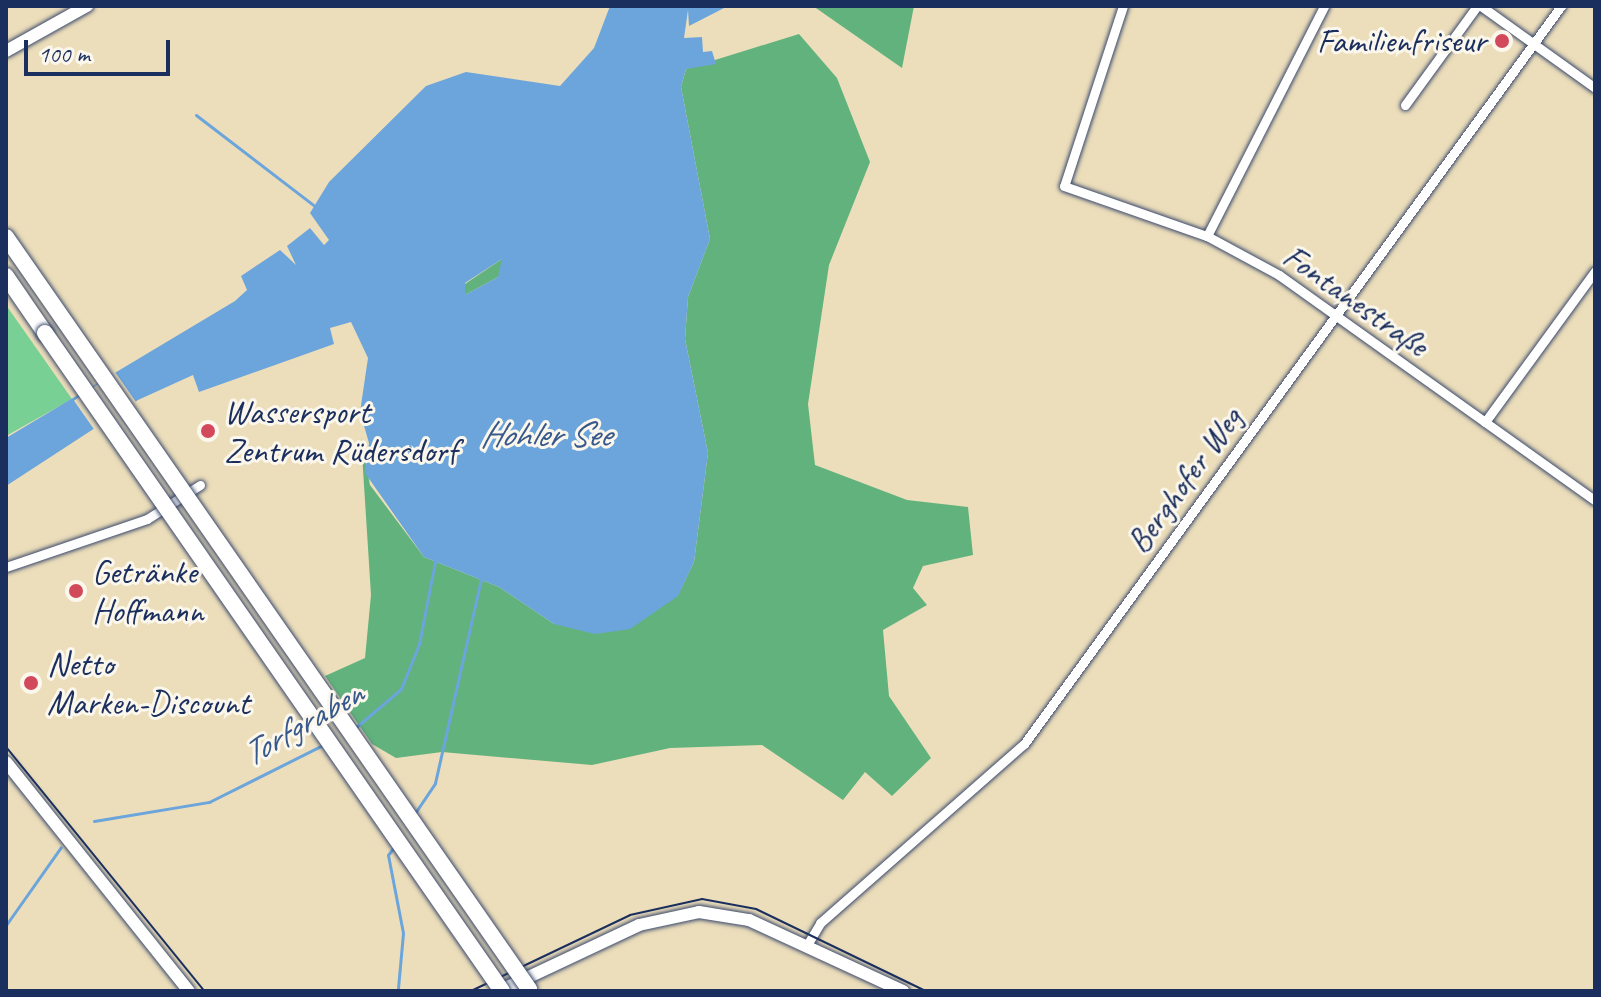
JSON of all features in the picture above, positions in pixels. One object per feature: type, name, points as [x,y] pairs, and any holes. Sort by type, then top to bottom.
[{"type":"highway","points":[[6,237],[530,990]]},
{"type":"highway","points":[[6,276],[500,991]]},
{"type":"main road","points":[[6,51],[87,6]]},
{"type":"main road","points":[[6,762],[189,991]]},
{"type":"main road","points":[[500,991],[668,914],[735,916],[807,945],[903,991]]},
{"type":"street","name":"Fontanestraße","points":[[1123,6],[1064,186],[1207,236],[1337,314],[1595,500]]},
{"type":"street","points":[[1207,236],[1324,6]]},
{"type":"street","points":[[1405,105],[1479,6],[1595,88]]},
{"type":"street","name":"Berghofer Weg","points":[[807,945],[820,923],[1013,758],[1561,6]]},
{"type":"street","points":[[1485,422],[1595,271]]},
{"type":"street","points":[[6,567],[147,519],[200,485]]},
{"type":"green space","points":[[813,6],[914,6],[902,68]]},
{"type":"green space","points":[[799,34],[837,78],[870,162],[829,265],[808,404],[815,465],[907,500],[968,507],[973,555],[923,566],[913,588],[927,605],[883,630],[889,696],[931,758],[892,796],[865,772],[843,800],[762,745],[670,748],[592,765],[442,752],[396,758],[372,744],[325,676],[365,658],[371,595],[361,438],[370,485],[424,557],[499,587],[554,624],[655,611],[678,595],[694,562],[708,453],[685,339],[688,297],[710,239],[681,87],[686,69]]},
{"type":"green space","points":[[502,259],[507,263],[498,277],[465,295],[465,284]]},
{"type":"green space","points":[[6,305],[72,399],[6,436]]},
{"type":"water","name":"Hohler See","points":[[610,6],[726,7],[689,26],[688,10],[684,38],[702,37],[703,52],[712,51],[716,64],[686,69],[681,87],[710,239],[688,297],[685,339],[708,453],[694,562],[678,596],[630,629],[595,634],[554,624],[499,587],[424,557],[365,473],[369,443],[360,412],[368,358],[351,322],[330,328],[334,344],[199,392],[193,375],[138,400],[6,486],[6,438],[235,301],[247,290],[241,276],[280,250],[296,265],[287,246],[310,228],[324,245],[329,240],[310,213],[329,182],[426,86],[466,72],[560,86],[594,48]],"holes":[[[502,259],[498,277],[465,295],[465,283]]]},
{"type":"pier","points":[[115,372],[138,405],[97,433],[74,401]]},
{"type":"waterway","points":[[196,115],[316,207]]},
{"type":"waterway","name":"Torfgraben","points":[[355,728],[401,689],[419,644],[435,562]]},
{"type":"waterway","points":[[415,813],[435,783],[481,579]]},
{"type":"waterway","name":"Torfgraben","points":[[94,821],[209,802],[323,745]]},
{"type":"waterway","name":"Torfgraben","points":[[6,925],[61,847]]},
{"type":"waterway","points":[[394,847],[388,855],[403,933],[398,988]]},
{"type":"tram line","points":[[6,747],[204,991]]},
{"type":"tram line","points":[[471,991],[630,915],[702,899],[756,909],[926,991]]},
{"type":"place","name":"Familienfriseur","points":[[1502,41]]},
{"type":"place","name":"Wassersport Zentrum Rüdersdorf","points":[[208,431]]},
{"type":"place","name":"Getränke Hoffmann","points":[[76,591]]},
{"type":"place","name":"Netto Marken-Discount","points":[[31,683]]}]
